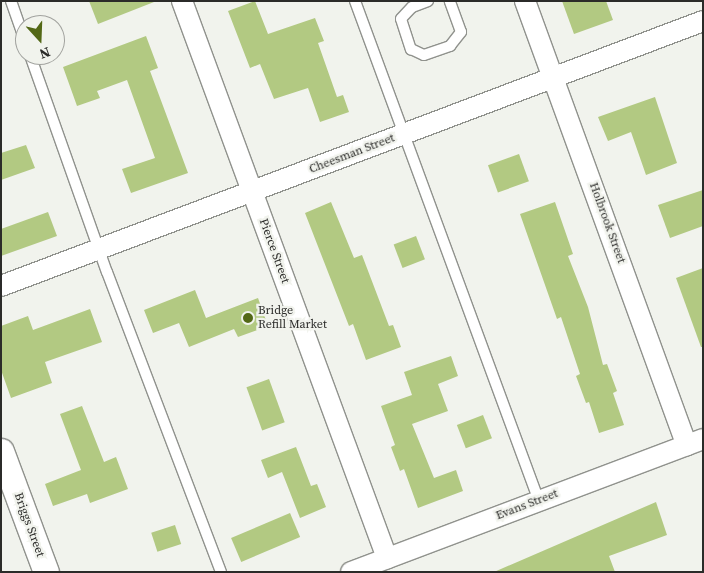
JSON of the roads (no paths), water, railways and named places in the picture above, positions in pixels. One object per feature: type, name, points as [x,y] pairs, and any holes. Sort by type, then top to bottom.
[{"type":"street","name":"Pierce Street","points":[[182,1],[387,558]]},
{"type":"street","name":"Holbrook Street","points":[[525,1],[695,442]]},
{"type":"street","name":"Cheesman Street","points":[[1,286],[703,21]]},
{"type":"street","name":"Evans Street","points":[[351,572],[695,442]]},
{"type":"street","name":"Briggs Street","points":[[1,451],[46,572]]},
{"type":"lane","points":[[11,1],[16,15]]},
{"type":"lane","points":[[356,1],[403,134],[539,501]]},
{"type":"lane","points":[[428,1],[412,7],[400,19],[411,49],[424,55],[450,46],[461,32],[450,1]]},
{"type":"lane","points":[[34,65],[100,249],[221,572]]},
{"type":"place","name":"Bridge Refill Market","points":[[248,318]]}]
